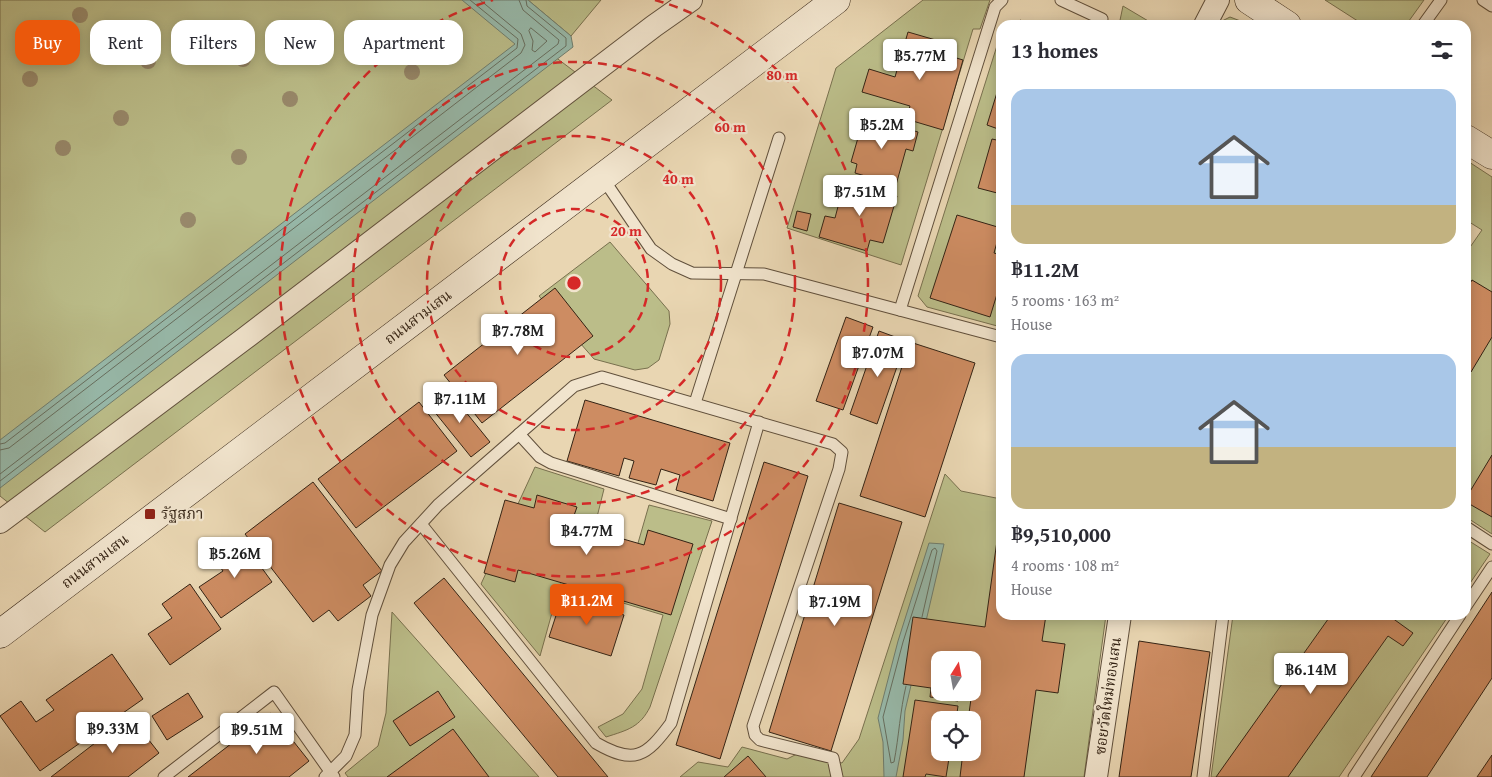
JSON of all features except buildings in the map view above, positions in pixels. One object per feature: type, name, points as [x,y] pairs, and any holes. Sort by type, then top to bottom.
[{"type":"main road","name":"ถนนสามเสน","points":[[0,634],[836,0]]},
{"type":"main road","points":[[1249,0],[1279,20]]},
{"type":"main road","points":[[1471,142],[1492,155]]},
{"type":"street","points":[[0,522],[236,345],[654,26],[691,0]]},
{"type":"street","points":[[1208,20],[1218,0]]},
{"type":"street","name":"ซอยวัดใหม่ทองเสน","points":[[1096,777],[1119,620]]},
{"type":"lane","points":[[900,310],[995,6],[1002,0]]},
{"type":"lane","points":[[1061,0],[1102,20]]},
{"type":"lane","points":[[1427,20],[1441,0]]},
{"type":"lane","points":[[1483,0],[1492,6]]},
{"type":"lane","points":[[695,403],[779,138]]},
{"type":"lane","points":[[602,177],[651,249],[665,259],[692,273],[764,274],[996,335]]},
{"type":"lane","points":[[164,777],[274,692],[330,776],[346,756],[355,735],[358,690],[372,615],[390,565],[404,542],[438,505],[574,386],[602,377],[833,444],[842,452],[839,469],[753,726],[755,735],[760,740],[833,758],[837,777]]},
{"type":"lane","points":[[421,524],[596,743],[615,754],[630,757],[643,752],[660,737],[671,723],[759,422]]},
{"type":"lane","points":[[519,434],[540,457],[552,464],[731,519]]},
{"type":"lane","points":[[1471,530],[1492,544]]},
{"type":"lane","points":[[1471,598],[1492,566]]},
{"type":"lane","points":[[1203,777],[1222,620]]},
{"type":"lane","points":[[1354,777],[1457,620]]},
{"type":"green space","points":[[0,0],[480,0],[612,100],[45,532],[0,496]]},
{"type":"green space","points":[[528,0],[601,0],[571,36]]},
{"type":"green space","points":[[923,0],[990,0],[980,29],[973,29],[901,265],[787,228],[836,68]]},
{"type":"green space","points":[[1325,0],[1424,0],[1410,20],[1356,20]]},
{"type":"green space","points":[[1123,6],[1147,20],[1120,20]]},
{"type":"green space","points":[[1230,17],[1238,20],[1224,20]]},
{"type":"green space","points":[[996,49],[996,326],[927,307],[918,296]]},
{"type":"green space","points":[[1471,163],[1492,177],[1492,534],[1471,520],[1471,246],[1482,230],[1471,223]]},
{"type":"green space","points":[[610,242],[669,311],[670,324],[659,360],[648,368],[635,370],[594,359],[539,296]]},
{"type":"green space","points":[[535,467],[604,489],[592,537],[636,550],[649,505],[712,521],[650,707],[642,719],[632,727],[606,737],[598,727],[623,714],[642,689],[663,615],[560,584],[540,656],[481,584]]},
{"type":"green space","points":[[945,474],[961,491],[996,498],[996,620],[1105,620],[1084,777],[680,777],[698,762],[728,767],[742,747],[787,759],[801,752],[842,763],[859,739]]},
{"type":"green space","points":[[1471,542],[1490,554],[1471,582]]},
{"type":"green space","points":[[392,612],[539,777],[348,777],[345,773],[378,746],[386,713]]},
{"type":"green space","points":[[1232,620],[1446,620],[1339,777],[1211,777]]},
{"type":"water","points":[[462,0],[528,0],[571,36],[573,47],[0,488],[0,440],[515,44]]},
{"type":"water","points":[[929,543],[944,544],[905,711],[903,740],[896,777],[884,777],[883,742],[878,718],[898,641]]},
{"type":"place","name":"รัฐสภา","points":[[150,514]]}]
